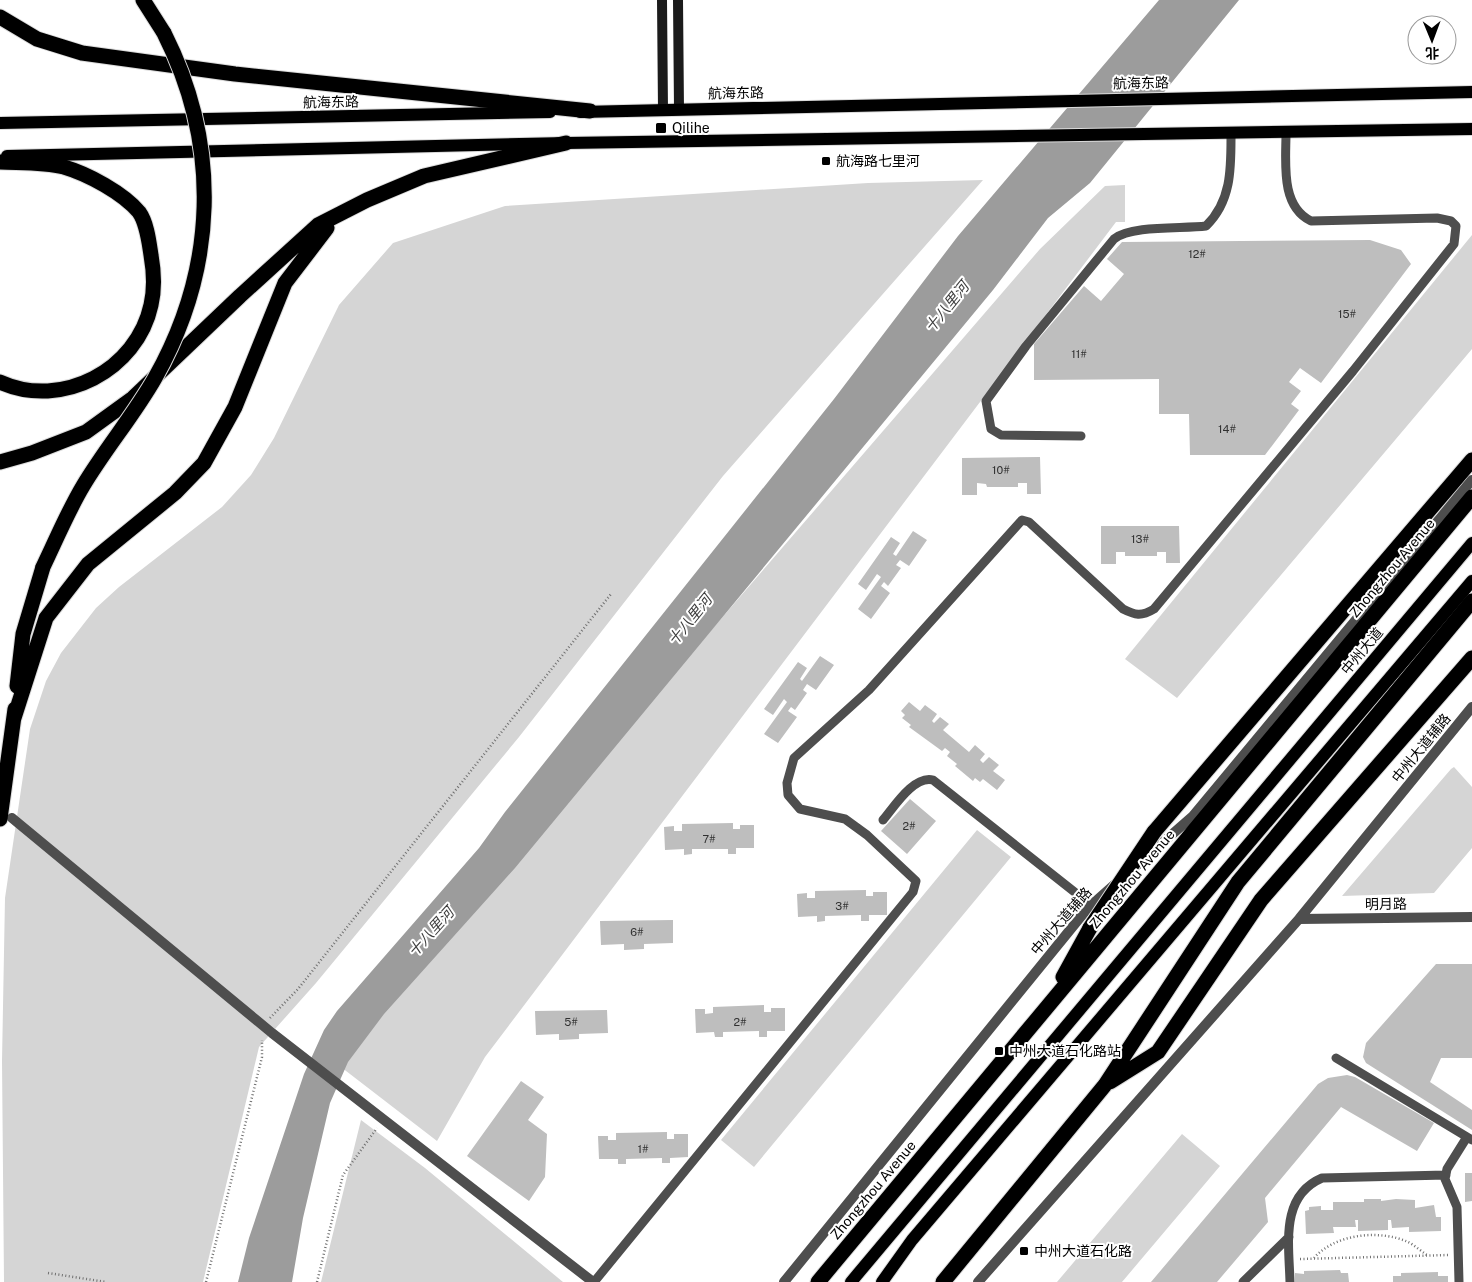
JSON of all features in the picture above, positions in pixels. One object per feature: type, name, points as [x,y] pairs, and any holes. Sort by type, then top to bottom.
[{"type":"highway","points":[[6,819],[23,634],[43,567],[83,486],[154,379],[176,333],[191,292],[200,255],[205,178],[202,153],[188,89],[179,62],[164,33],[143,0]]},
{"type":"highway","points":[[0,17],[37,39],[82,53],[235,74],[590,111]]},
{"type":"highway","points":[[0,462],[32,453],[86,432],[133,398],[318,225],[343,211],[424,176],[566,143]]},
{"type":"highway","points":[[0,162],[64,167],[110,188],[139,213],[149,238],[154,276],[151,306],[141,333],[124,356],[101,375],[74,387],[46,391],[17,388],[0,382]]},
{"type":"highway","points":[[14,718],[46,618],[88,564],[175,493],[204,463],[235,407],[285,283],[319,236],[343,211]]},
{"type":"highway","points":[[1046,1008],[1090,928],[1154,832],[1472,460]]},
{"type":"highway","name":"Zhongzhou Avenue","points":[[818,1282],[1472,497]]},
{"type":"highway","points":[[943,1282],[1105,1085],[1238,882],[1472,601]]},
{"type":"highway","points":[[1105,1085],[1158,1052],[1260,900],[1472,658]]},
{"type":"main road","name":"航海东路","points":[[0,122],[663,110],[1472,92]]},
{"type":"main road","points":[[0,156],[566,143],[1472,129]]},
{"type":"main road","points":[[1450,130],[1472,137]]},
{"type":"main road","name":"中州大道","points":[[851,1282],[1472,543]]},
{"type":"main road","points":[[882,1282],[912,1240],[1472,581]]},
{"type":"street","points":[[662,0],[663,110]]},
{"type":"street","points":[[678,0],[679,109]]},
{"type":"street","name":"中州大道辅路","points":[[784,1282],[1091,905],[1193,816],[1472,480]]},
{"type":"street","name":"中州大道辅路","points":[[978,1282],[1300,919],[1472,707]]},
{"type":"street","points":[[6,819],[272,1033],[594,1282]]},
{"type":"street","name":"明月路","points":[[1300,919],[1472,917]]},
{"type":"lane","points":[[594,1282],[913,892],[916,881],[867,835],[845,819],[800,810],[792,801],[788,796],[787,783],[794,758],[869,690],[1022,520],[1029,522],[1123,609],[1136,615],[1145,615],[1154,609],[1353,371],[1454,244],[1456,226],[1451,221],[1437,218],[1311,221],[1302,217],[1288,192],[1286,133]]},
{"type":"lane","points":[[1081,436],[1001,435],[991,429],[986,401],[1026,346],[1122,233],[1137,229],[1206,226],[1215,218],[1223,203],[1232,171],[1231,134]]},
{"type":"lane","points":[[882,820],[915,784],[928,779],[933,780],[1091,905]]},
{"type":"lane","points":[[1336,1058],[1469,1138],[1447,1169],[1446,1175],[1448,1188],[1457,1207],[1459,1282]]},
{"type":"lane","points":[[1290,1282],[1289,1237],[1292,1209],[1298,1195],[1311,1182],[1322,1178],[1446,1175]]},
{"type":"lane","points":[[1243,1282],[1289,1237]]},
{"type":"path","points":[[206,1282],[262,1057],[263,1025],[298,989],[611,594]]},
{"type":"path","points":[[317,1282],[343,1175],[383,1120]]},
{"type":"path","points":[[1313,1258],[1330,1245],[1360,1236],[1388,1236],[1408,1242],[1428,1256]]},
{"type":"path","points":[[1289,1259],[1458,1255]]},
{"type":"path","points":[[48,1274],[106,1282]]},
{"type":"shaded area","points":[[983,180],[723,476],[519,737],[316,983],[259,1047],[203,1282],[4,1282],[2,1061],[5,898],[30,729],[46,681],[61,653],[96,608],[119,587],[222,507],[251,475],[274,438],[339,305],[393,243],[505,206],[868,183]]},
{"type":"shaded area","points":[[1125,185],[1125,222],[1116,222],[485,1057],[437,1141],[337,1064],[1040,249],[1105,186]]},
{"type":"shaded area","points":[[1472,235],[1472,349],[1177,698],[1125,659]]},
{"type":"shaded area","points":[[1454,767],[1472,787],[1472,848],[1434,893],[1342,896],[1451,769]]},
{"type":"shaded area","points":[[977,830],[1011,857],[754,1167],[721,1140]]},
{"type":"shaded area","points":[[361,1120],[425,1168],[563,1282],[321,1282]]},
{"type":"shaded area","points":[[1182,1134],[1220,1166],[1122,1282],[1057,1282]]},
{"type":"water","name":"十八里河","points":[[1159,0],[1239,0],[1090,183],[1048,218],[993,290],[515,868],[384,1014],[348,1062],[330,1103],[303,1218],[292,1282],[238,1282],[249,1238],[304,1074],[324,1030],[337,1011],[479,848],[505,812],[834,399],[958,236]]},
{"type":"building","points":[[1370,240],[1401,250],[1411,264],[1321,383],[1300,368],[1289,382],[1301,391],[1291,404],[1299,410],[1265,455],[1190,455],[1189,414],[1159,414],[1159,379],[1034,380],[1034,344],[1084,286],[1101,301],[1124,274],[1107,259],[1122,242]]},
{"type":"building","points":[[1040,457],[1041,494],[1027,494],[1027,483],[1018,483],[1018,487],[987,487],[986,484],[977,483],[977,495],[962,495],[962,458]]},
{"type":"building","points":[[1101,526],[1179,526],[1180,563],[1166,563],[1166,552],[1157,552],[1157,556],[1125,556],[1125,552],[1116,552],[1116,564],[1101,564]]},
{"type":"building","points":[[913,531],[927,540],[909,566],[900,560],[896,565],[901,568],[888,586],[884,582],[881,586],[890,593],[871,619],[858,609],[881,577],[877,574],[866,590],[858,584],[891,537],[900,543],[893,554],[896,556]]},
{"type":"building","points":[[820,656],[834,665],[816,690],[807,684],[803,690],[807,693],[795,710],[791,707],[788,711],[797,717],[778,743],[764,734],[787,702],[784,699],[773,715],[764,709],[798,662],[807,668],[800,679],[802,681]]},
{"type":"building","points":[[909,702],[920,711],[925,705],[937,714],[932,721],[934,723],[940,717],[949,724],[943,730],[969,752],[975,745],[985,754],[980,760],[983,763],[989,757],[999,765],[993,771],[1005,780],[997,790],[983,779],[980,782],[975,778],[973,781],[955,766],[957,764],[947,756],[950,752],[945,748],[942,751],[909,727],[911,725],[902,718],[905,715],[901,711]]},
{"type":"building","points":[[910,799],[936,821],[907,854],[881,831]]},
{"type":"building","points":[[733,823],[733,829],[740,829],[740,825],[754,825],[754,848],[736,848],[736,854],[728,854],[728,849],[692,849],[692,854],[684,855],[684,849],[665,850],[664,827],[674,826],[674,831],[682,831],[682,824]]},
{"type":"building","points":[[866,890],[866,896],[873,896],[873,892],[887,892],[887,915],[869,915],[869,921],[861,921],[861,915],[825,916],[825,921],[817,922],[817,916],[798,917],[797,894],[807,893],[807,898],[815,898],[815,891]]},
{"type":"building","points":[[673,920],[673,943],[644,944],[644,949],[624,950],[624,944],[601,945],[600,921]]},
{"type":"building","points":[[1436,964],[1472,964],[1472,1058],[1441,1058],[1430,1082],[1472,1110],[1472,1130],[1366,1063],[1363,1057],[1366,1043]]},
{"type":"building","points":[[764,1005],[764,1012],[771,1012],[771,1008],[785,1008],[785,1031],[767,1031],[767,1037],[759,1037],[759,1031],[723,1032],[723,1037],[715,1037],[714,1032],[696,1033],[695,1009],[705,1009],[705,1014],[713,1013],[713,1007]]},
{"type":"building","points":[[607,1010],[608,1033],[579,1034],[579,1039],[559,1040],[559,1034],[536,1035],[535,1011]]},
{"type":"building","points":[[1347,1075],[1355,1077],[1434,1123],[1417,1151],[1341,1107],[1265,1198],[1268,1222],[1217,1282],[1151,1282],[1318,1084],[1328,1078]]},
{"type":"building","points":[[521,1081],[544,1097],[528,1120],[547,1134],[545,1177],[529,1201],[467,1156]]},
{"type":"building","points":[[667,1132],[667,1139],[674,1139],[674,1134],[688,1134],[688,1157],[670,1158],[670,1163],[662,1163],[662,1158],[626,1159],[626,1164],[618,1164],[618,1159],[599,1159],[598,1136],[608,1136],[608,1140],[616,1140],[616,1133]]},
{"type":"building","points":[[1465,1173],[1472,1173],[1472,1201],[1465,1202]]},
{"type":"building","points":[[1364,1199],[1381,1199],[1381,1201],[1396,1199],[1415,1200],[1415,1208],[1434,1205],[1436,1217],[1441,1217],[1441,1231],[1409,1232],[1409,1227],[1392,1228],[1391,1220],[1388,1220],[1388,1230],[1358,1231],[1358,1220],[1355,1220],[1356,1227],[1333,1227],[1334,1233],[1306,1234],[1305,1211],[1309,1210],[1309,1207],[1321,1206],[1321,1210],[1333,1210],[1333,1202],[1364,1202]]},
{"type":"building","points":[[1340,1270],[1341,1273],[1348,1273],[1349,1282],[1295,1282],[1295,1273],[1304,1274],[1304,1271]]},
{"type":"building","points":[[1438,1272],[1438,1276],[1448,1276],[1448,1282],[1393,1282],[1393,1276],[1401,1276],[1401,1273]]},
{"type":"place","name":"Qilihe","points":[[661,128]]},
{"type":"place","name":"航海路七里河","points":[[826,161]]},
{"type":"place","name":"中州大道石化路站","points":[[999,1051]]},
{"type":"place","name":"中州大道石化路","points":[[1024,1251]]}]
